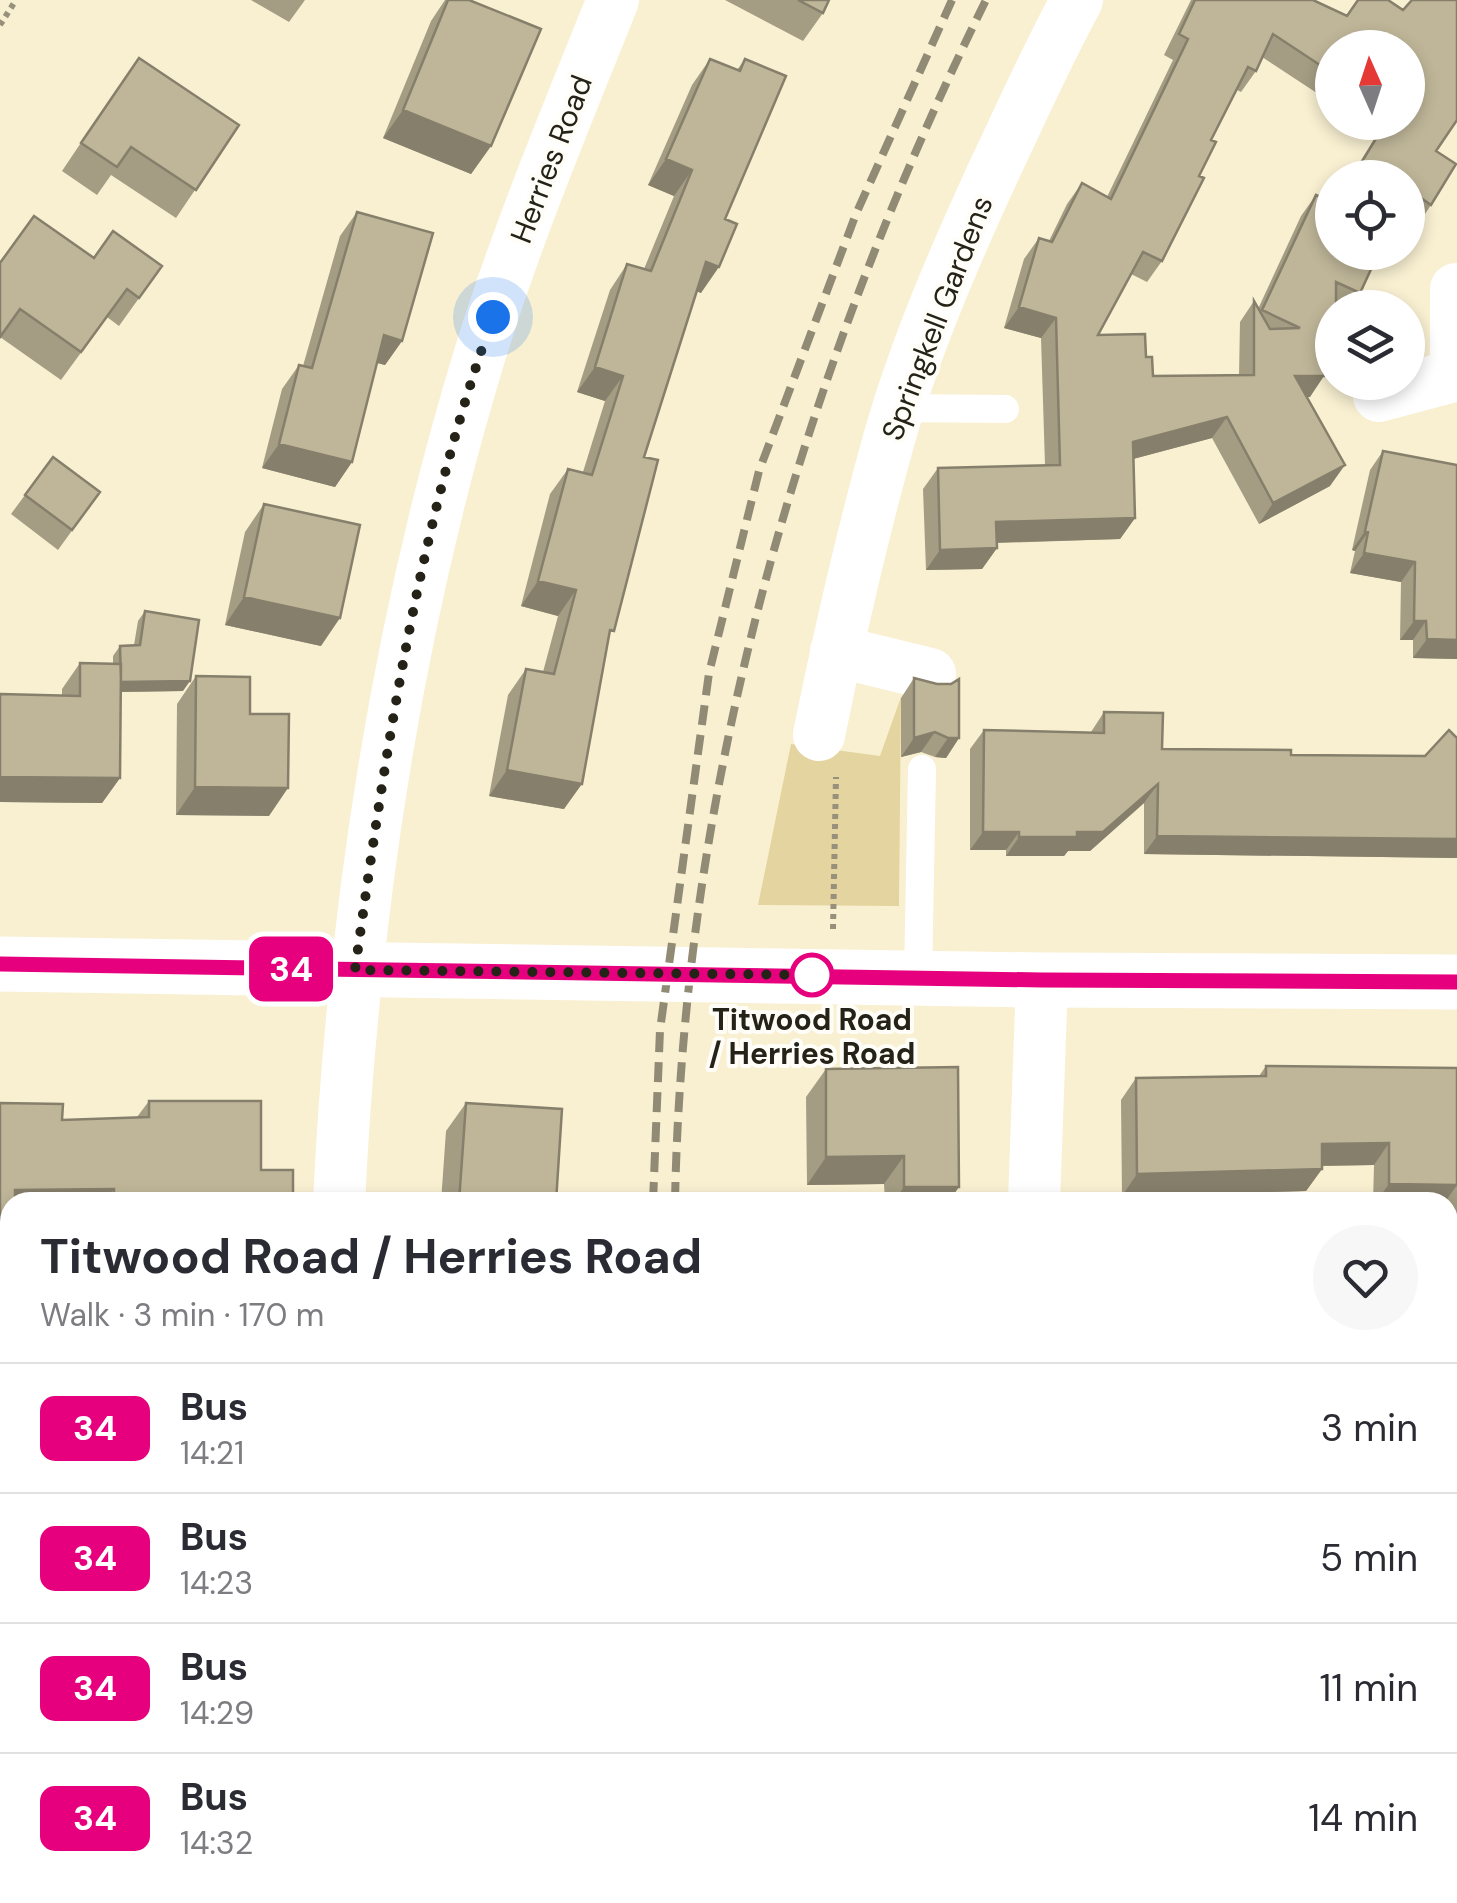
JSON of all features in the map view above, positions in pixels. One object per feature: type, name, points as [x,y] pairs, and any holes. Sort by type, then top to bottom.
[{"type":"main road","points":[[0,964],[1042,980],[1457,982]]},
{"type":"street","name":"Herries Road","points":[[340,1192],[355,970],[385,758],[424,561],[480,353],[544,170],[613,0]]},
{"type":"street","name":"Springkell Gardens","points":[[819,735],[836,651],[900,408],[958,248],[1077,0]]},
{"type":"street","points":[[1425,383],[1456,375],[1456,289]]},
{"type":"street","points":[[836,651],[930,674]]},
{"type":"street","points":[[1034,1192],[1042,980]]},
{"type":"lane","points":[[900,408],[1005,409]]},
{"type":"lane","points":[[918,978],[922,769]]},
{"type":"path","points":[[0,25],[16,0]]},
{"type":"path","points":[[819,735],[836,747],[832,976]]},
{"type":"shaded area","points":[[901,697],[899,906],[758,905],[791,744],[880,756]]},
{"type":"building","points":[[448,0],[469,0],[541,29],[491,146],[403,110]]},
{"type":"building","points":[[798,0],[829,0],[823,13]]},
{"type":"building","points":[[1195,0],[1313,0],[1347,16],[1358,0],[1388,0],[1403,10],[1412,0],[1457,0],[1457,120],[1436,151],[1456,164],[1431,205],[1425,201],[1425,160],[1363,160],[1375,140],[1425,140],[1425,30],[1315,30],[1315,62],[1273,34],[1256,71],[1248,67],[1211,140],[1216,142],[1199,176],[1204,178],[1162,261],[1143,252],[1098,335],[1145,334],[1146,357],[1152,357],[1153,376],[1254,375],[1254,301],[1270,329],[1300,328],[1262,310],[1315,197],[1315,270],[1371,270],[1361,290],[1336,282],[1336,290],[1315,290],[1315,376],[1295,376],[1345,465],[1273,503],[1227,417],[1133,442],[1135,518],[996,522],[997,548],[940,550],[938,468],[1060,465],[1056,318],[1019,307],[1039,238],[1052,242],[1082,183],[1111,199],[1188,39],[1179,34]]},
{"type":"building","points":[[139,58],[239,125],[196,190],[131,147],[117,167],[81,143]]},
{"type":"building","points":[[710,59],[740,71],[745,59],[786,76],[725,219],[737,224],[719,267],[706,262],[644,457],[658,460],[614,631],[610,630],[582,784],[507,770],[526,669],[554,674],[576,590],[538,581],[568,469],[592,475],[623,376],[595,367],[627,264],[651,271],[692,170],[666,159]]},
{"type":"building","points":[[357,212],[433,233],[402,341],[384,335],[352,462],[279,444],[299,365],[312,368]]},
{"type":"building","points":[[34,216],[94,258],[113,231],[162,266],[139,298],[127,289],[81,352],[20,309],[0,337],[0,263]]},
{"type":"building","points":[[1383,451],[1457,465],[1457,640],[1427,639],[1426,621],[1414,621],[1415,562],[1364,553],[1368,532],[1365,531]]},
{"type":"building","points":[[53,457],[100,492],[72,530],[25,495]]},
{"type":"building","points":[[264,504],[360,525],[340,618],[244,597]]},
{"type":"building","points":[[145,611],[199,620],[190,681],[121,682],[120,646],[140,645]]},
{"type":"building","points":[[80,663],[121,664],[120,778],[0,777],[0,694],[80,696]]},
{"type":"building","points":[[196,676],[250,677],[250,714],[289,714],[288,788],[195,787]]},
{"type":"building","points":[[914,678],[937,684],[951,684],[959,679],[959,738],[935,732],[914,738]]},
{"type":"building","points":[[1104,712],[1163,713],[1162,749],[1425,756],[1449,730],[1457,738],[1457,839],[1157,836],[1158,784],[1103,832],[1077,832],[1077,837],[1019,837],[1019,832],[983,832],[984,730],[1104,733]]},
{"type":"building","points":[[1266,1066],[1457,1068],[1457,1185],[1389,1184],[1389,1143],[1322,1144],[1322,1169],[1137,1174],[1136,1078],[1266,1076]]},
{"type":"building","points":[[958,1067],[959,1187],[904,1187],[904,1156],[826,1157],[826,1069]]},
{"type":"building","points":[[149,1101],[261,1101],[261,1170],[293,1170],[293,1192],[0,1192],[0,1103],[63,1104],[62,1120],[149,1117]]},
{"type":"building","points":[[466,1103],[562,1109],[557,1192],[460,1192]]},
{"type":"railway","points":[[653,1192],[660,1030],[709,673],[759,471],[856,214],[952,0]]},
{"type":"railway","points":[[676,1192],[683,1046],[701,891],[728,737],[764,584],[809,434],[861,287],[920,142],[986,0]]},
{"type":"bus line","name":"34","points":[[0,964],[1042,980],[1457,982]]},
{"type":"place","name":"Titwood Road / Herries Road","points":[[812,975]]},
{"type":"route","points":[[493,317],[424,561],[385,758],[355,970],[812,975]]}]
